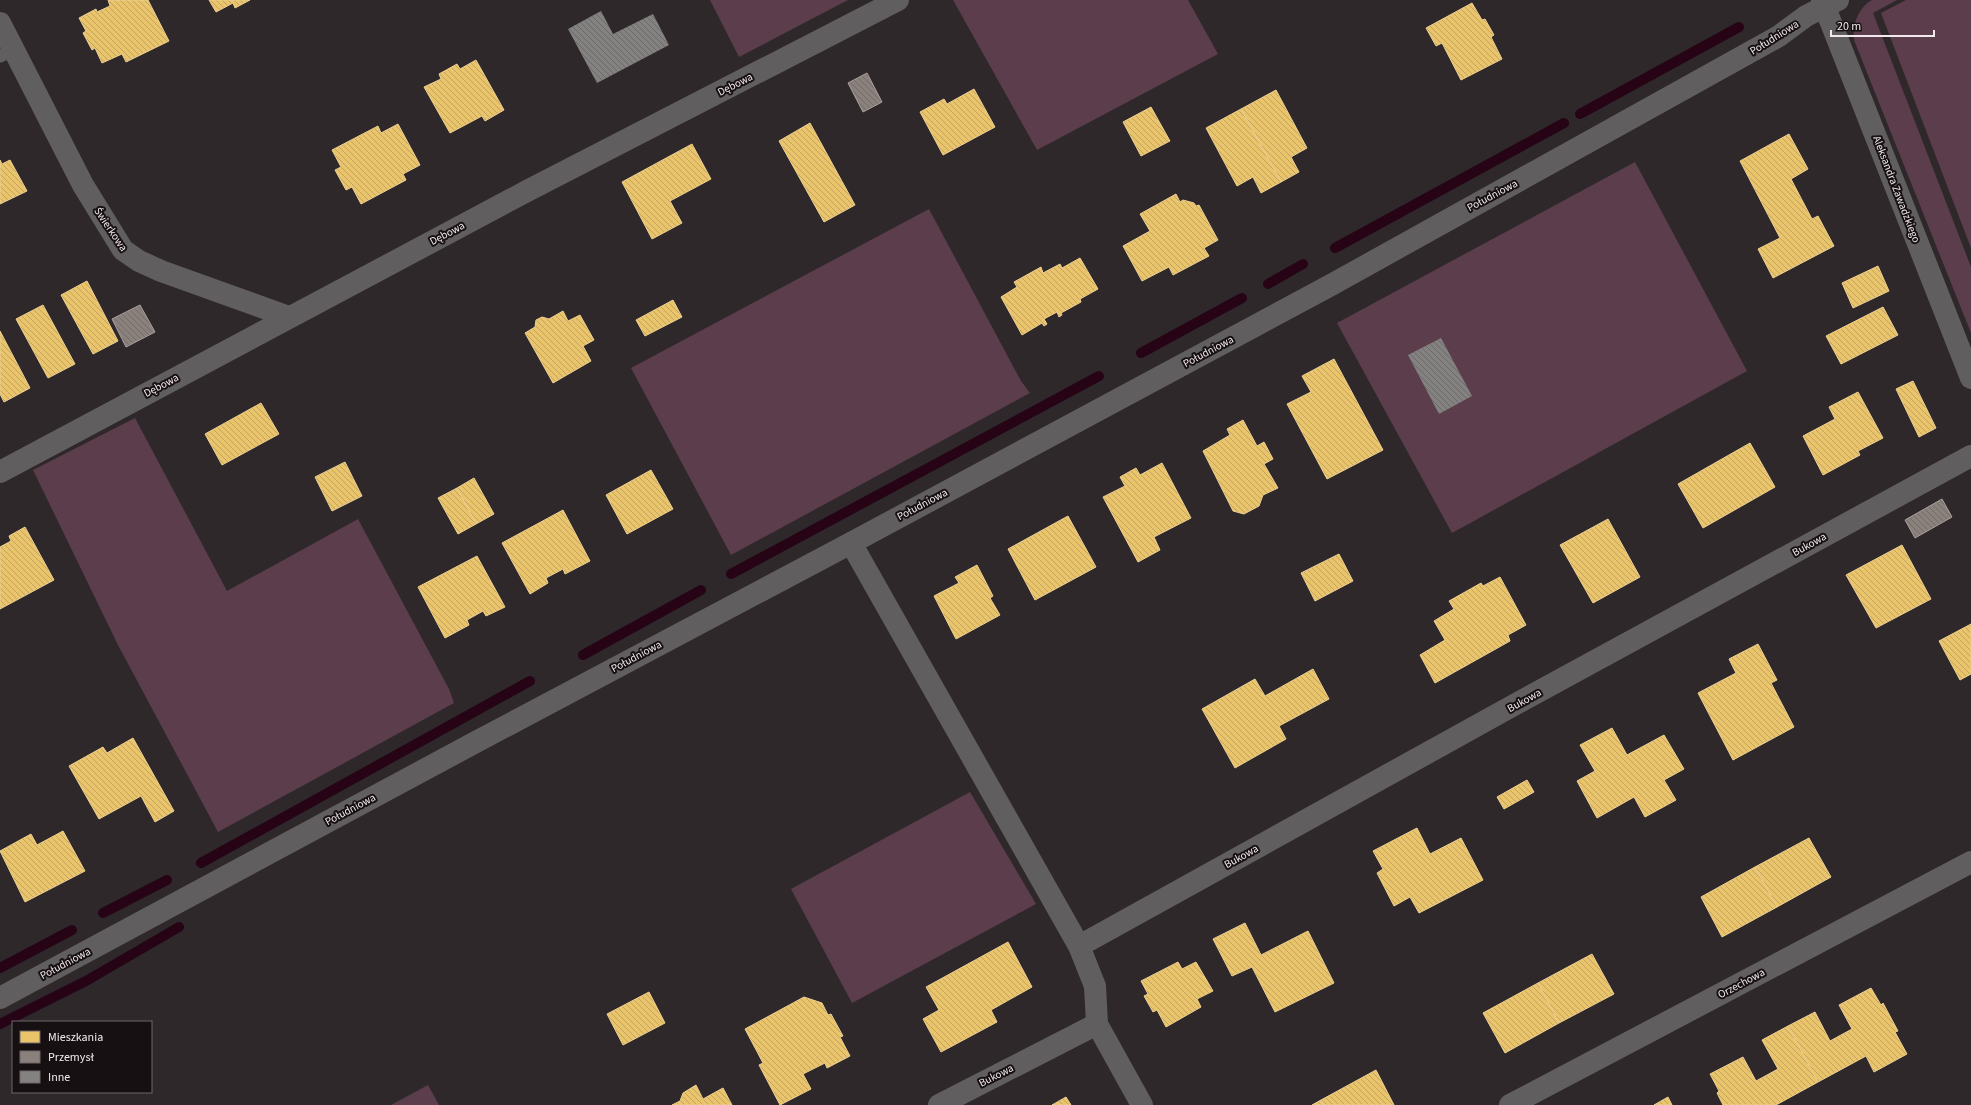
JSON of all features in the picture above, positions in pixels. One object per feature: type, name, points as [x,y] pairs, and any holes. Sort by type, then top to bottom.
[{"type":"street","name":"Aleksandra Zawadzkiego","points":[[1829,2],[1971,378]]},
{"type":"street","name":"Południowa","points":[[0,998],[474,742],[851,543],[1324,288],[1591,142],[1779,36],[1806,16],[1829,2]]},
{"type":"street","name":"Dębowa","points":[[0,472],[289,317],[884,3]]},
{"type":"street","name":"Świerkowa","points":[[0,23],[6,53],[83,185],[123,250],[139,261],[161,271],[289,317]]},
{"type":"street","name":"Bukowa","points":[[1079,946],[1521,701],[1971,456]]},
{"type":"street","points":[[851,543],[1079,946],[1095,986],[1097,1024],[1142,1105]]},
{"type":"street","name":"Orzechowa","points":[[1510,1105],[1971,862]]},
{"type":"street","name":"Bukowa","points":[[939,1105],[1097,1024]]},
{"type":"shaded area","points":[[710,0],[848,0],[739,57]]},
{"type":"shaded area","points":[[953,0],[1188,0],[1218,54],[1037,150]]},
{"type":"shaded area","points":[[1872,0],[1897,0],[1873,13],[1971,267],[1971,333],[1854,40],[1854,29],[1857,17],[1863,7]]},
{"type":"shaded area","points":[[1906,0],[1971,0],[1971,248],[1881,13]]},
{"type":"shaded area","points":[[1635,162],[1747,371],[1452,533],[1337,323]]},
{"type":"shaded area","points":[[929,209],[1021,381],[1030,393],[731,555],[631,368]]},
{"type":"shaded area","points":[[135,418],[227,591],[358,519],[449,689],[454,703],[218,832],[118,645],[33,470]]},
{"type":"shaded area","points":[[970,792],[1036,904],[852,1003],[791,889]]},
{"type":"shaded area","points":[[428,1085],[439,1105],[391,1105]]},
{"type":"building: Mieszkania","points":[[108,0],[148,0],[169,41],[126,62],[122,54],[102,63],[95,48],[92,50],[83,33],[86,31],[79,18],[96,9],[97,12],[110,6]]},
{"type":"building: Mieszkania","points":[[209,0],[250,0],[235,8],[233,3],[216,12]]},
{"type":"building: Mieszkania","points":[[1472,3],[1482,20],[1485,19],[1494,35],[1491,37],[1502,59],[1461,80],[1442,43],[1436,46],[1426,28]]},
{"type":"building: Mieszkania","points":[[476,60],[504,110],[485,121],[482,116],[450,133],[424,87],[441,79],[439,74],[457,64],[460,69]]},
{"type":"building: Mieszkania","points":[[974,89],[995,127],[943,155],[920,112],[944,99],[947,104]]},
{"type":"building: Mieszkania","points":[[1276,90],[1307,148],[1291,157],[1299,172],[1281,182],[1241,109]]},
{"type":"building: Mieszkania","points":[[1151,107],[1170,141],[1141,156],[1123,122]]},
{"type":"building: Mieszkania","points":[[1241,109],[1281,182],[1261,193],[1253,177],[1237,186],[1206,128]]},
{"type":"building: Mieszkania","points":[[810,123],[855,205],[824,222],[779,141]]},
{"type":"building: Mieszkania","points":[[398,124],[420,165],[403,174],[406,180],[361,204],[352,187],[346,190],[335,170],[341,167],[332,150],[378,126],[381,133]]},
{"type":"building: Mieszkania","points":[[1789,134],[1808,169],[1791,179],[1812,219],[1818,216],[1834,246],[1773,278],[1758,249],[1780,238],[1740,161]]},
{"type":"building: Mieszkania","points":[[692,144],[711,179],[670,201],[682,223],[652,239],[622,182]]},
{"type":"building: Mieszkania","points":[[0,160],[2,164],[10,160],[27,191],[0,204]]},
{"type":"building: Mieszkania","points":[[1176,194],[1180,202],[1183,200],[1194,203],[1196,206],[1199,205],[1218,240],[1204,248],[1209,256],[1173,275],[1169,267],[1142,281],[1123,246],[1150,231],[1140,214]]},
{"type":"building: Mieszkania","points":[[1080,258],[1098,289],[1080,299],[1081,302],[1061,313],[1062,315],[1059,317],[1057,312],[1044,319],[1047,324],[1044,326],[1042,323],[1022,335],[1001,297],[1017,287],[1014,282],[1041,267],[1043,273],[1060,264],[1062,268]]},
{"type":"building: Mieszkania","points":[[1878,266],[1889,291],[1853,308],[1842,283]]},
{"type":"building: Mieszkania","points":[[87,281],[118,341],[93,354],[61,295]]},
{"type":"building: Mieszkania","points":[[673,300],[682,317],[645,336],[636,320]]},
{"type":"building: Mieszkania","points":[[43,305],[75,364],[48,378],[16,319]]},
{"type":"building: Mieszkania","points":[[1883,307],[1898,335],[1841,364],[1826,336]]},
{"type":"building: Mieszkania","points":[[563,311],[568,321],[580,315],[594,340],[583,346],[591,361],[553,383],[525,333],[535,327],[536,320],[542,317],[549,319]]},
{"type":"building: Mieszkania","points":[[0,331],[30,388],[4,402],[0,394]]},
{"type":"building: Mieszkania","points":[[1334,359],[1383,450],[1327,479],[1287,404],[1311,392],[1302,376]]},
{"type":"building: Mieszkania","points":[[1913,381],[1936,428],[1919,437],[1896,389]]},
{"type":"building: Mieszkania","points":[[1858,392],[1883,438],[1858,451],[1860,455],[1823,475],[1803,436],[1835,419],[1829,407]]},
{"type":"building: Mieszkania","points":[[261,403],[279,434],[222,465],[205,434]]},
{"type":"building: Mieszkania","points":[[1243,420],[1257,446],[1264,442],[1273,459],[1264,464],[1278,488],[1263,495],[1259,506],[1244,514],[1233,511],[1203,451],[1230,435],[1227,429]]},
{"type":"building: Mieszkania","points":[[1750,443],[1775,487],[1703,528],[1678,484]]},
{"type":"building: Mieszkania","points":[[345,462],[362,496],[332,511],[315,477]]},
{"type":"building: Mieszkania","points":[[1162,463],[1191,518],[1154,537],[1160,550],[1138,562],[1103,497],[1125,486],[1120,477],[1136,468],[1140,475]]},
{"type":"building: Mieszkania","points":[[651,470],[673,509],[627,534],[606,495]]},
{"type":"building: Mieszkania","points":[[474,478],[494,514],[476,524],[457,488]]},
{"type":"building: Mieszkania","points":[[457,488],[476,524],[458,534],[438,498]]},
{"type":"building: Mieszkania","points":[[563,510],[590,561],[565,574],[563,569],[546,578],[548,583],[530,594],[502,543]]},
{"type":"building: Mieszkania","points":[[1068,516],[1096,567],[1035,600],[1008,549]]},
{"type":"building: Mieszkania","points":[[1608,519],[1640,577],[1593,603],[1560,545]]},
{"type":"building: Mieszkania","points":[[25,527],[54,580],[0,609],[0,547],[11,541],[9,536]]},
{"type":"building: Mieszkania","points":[[1902,545],[1931,599],[1876,628],[1846,575]]},
{"type":"building: Mieszkania","points":[[1339,554],[1353,581],[1315,601],[1301,573]]},
{"type":"building: Mieszkania","points":[[477,556],[505,607],[486,616],[483,611],[467,620],[469,625],[445,638],[418,587]]},
{"type":"building: Mieszkania","points":[[977,565],[993,596],[990,598],[1000,615],[956,639],[934,596],[959,583],[955,577]]},
{"type":"building: Mieszkania","points":[[1500,577],[1526,625],[1508,635],[1510,641],[1435,683],[1420,655],[1445,640],[1434,621],[1454,609],[1449,601],[1481,583],[1483,586]]},
{"type":"building: Mieszkania","points":[[1971,624],[1971,674],[1960,680],[1939,641]]},
{"type":"building: Mieszkania","points":[[1758,644],[1777,680],[1771,683],[1794,727],[1733,760],[1698,693],[1736,673],[1729,659]]},
{"type":"building: Mieszkania","points":[[1313,669],[1329,699],[1279,726],[1286,739],[1235,768],[1202,709],[1255,679],[1265,696]]},
{"type":"building: Mieszkania","points":[[1612,728],[1627,755],[1664,735],[1684,769],[1664,780],[1676,800],[1645,817],[1634,797],[1597,818],[1577,781],[1595,771],[1580,745]]},
{"type":"building: Mieszkania","points":[[133,738],[174,811],[155,822],[141,796],[99,819],[69,766],[103,747],[107,753]]},
{"type":"building: Mieszkania","points":[[1527,780],[1534,792],[1504,809],[1497,797]]},
{"type":"building: Mieszkania","points":[[1417,828],[1430,854],[1461,838],[1483,880],[1419,913],[1410,897],[1394,906],[1377,873],[1383,869],[1373,851]]},
{"type":"building: Mieszkania","points":[[63,831],[85,871],[25,902],[0,851],[31,834],[37,845]]},
{"type":"building: Mieszkania","points":[[1809,838],[1831,877],[1777,907],[1755,867]]},
{"type":"building: Mieszkania","points":[[1755,867],[1777,907],[1722,937],[1701,897]]},
{"type":"building: Mieszkania","points":[[1245,923],[1261,955],[1308,931],[1334,983],[1275,1012],[1252,967],[1232,976],[1213,939]]},
{"type":"building: Mieszkania","points":[[1008,942],[1032,987],[991,1010],[997,1022],[941,1052],[923,1019],[939,1010],[926,987]]},
{"type":"building: Mieszkania","points":[[1592,954],[1614,994],[1559,1023],[1538,983]]},
{"type":"building: Mieszkania","points":[[1178,962],[1182,969],[1196,962],[1213,991],[1197,999],[1201,1007],[1166,1027],[1157,1010],[1153,1012],[1144,996],[1148,994],[1141,981]]},
{"type":"building: Mieszkania","points":[[1538,983],[1559,1023],[1505,1053],[1483,1013]]},
{"type":"building: Mieszkania","points":[[1871,988],[1881,1005],[1883,1003],[1898,1031],[1895,1032],[1907,1054],[1874,1072],[1866,1056],[1818,1082],[1788,1026],[1815,1012],[1830,1041],[1852,1029],[1839,1005]]},
{"type":"building: Mieszkania","points":[[649,992],[665,1023],[623,1045],[607,1014]]},
{"type":"building: Mieszkania","points":[[804,997],[822,1003],[828,1015],[831,1014],[843,1036],[840,1037],[850,1056],[827,1068],[825,1063],[803,1074],[811,1089],[780,1105],[759,1065],[763,1063],[745,1029]]},
{"type":"building: Mieszkania","points":[[1788,1026],[1818,1082],[1776,1105],[1723,1105],[1717,1093],[1719,1091],[1710,1074],[1743,1057],[1756,1081],[1778,1069],[1762,1040]]},
{"type":"building: Mieszkania","points":[[1376,1070],[1394,1105],[1324,1105],[1321,1100]]},
{"type":"building: Mieszkania","points":[[696,1085],[703,1099],[723,1088],[732,1105],[672,1105],[680,1101],[683,1093]]},
{"type":"building: Mieszkania","points":[[1066,1097],[1071,1105],[1052,1105]]},
{"type":"building: Mieszkania","points":[[1668,1097],[1672,1105],[1654,1105]]},
{"type":"building: Mieszkania","points":[[1321,1100],[1324,1105],[1312,1105]]},
{"type":"building: Przemysł","points":[[867,73],[882,102],[863,112],[848,83]]},
{"type":"building: Przemysł","points":[[140,305],[155,332],[126,347],[112,319]]},
{"type":"building: Przemysł","points":[[1942,499],[1952,517],[1915,538],[1905,520]]},
{"type":"building: Inne","points":[[601,11],[613,34],[653,14],[669,45],[597,83],[568,29]]},
{"type":"building: Inne","points":[[1441,338],[1472,396],[1439,414],[1408,355]]},
{"type":"waterway","points":[[1580,114],[1739,27]]},
{"type":"waterway","points":[[1335,248],[1564,123]]},
{"type":"waterway","points":[[1268,284],[1303,264]]},
{"type":"waterway","points":[[1141,353],[1242,298]]},
{"type":"waterway","points":[[731,574],[1099,376]]},
{"type":"waterway","points":[[583,655],[701,590]]},
{"type":"waterway","points":[[201,863],[530,681]]},
{"type":"waterway","points":[[103,913],[167,880]]},
{"type":"waterway","points":[[0,1024],[86,981],[179,927]]},
{"type":"waterway","points":[[0,968],[72,930]]}]
